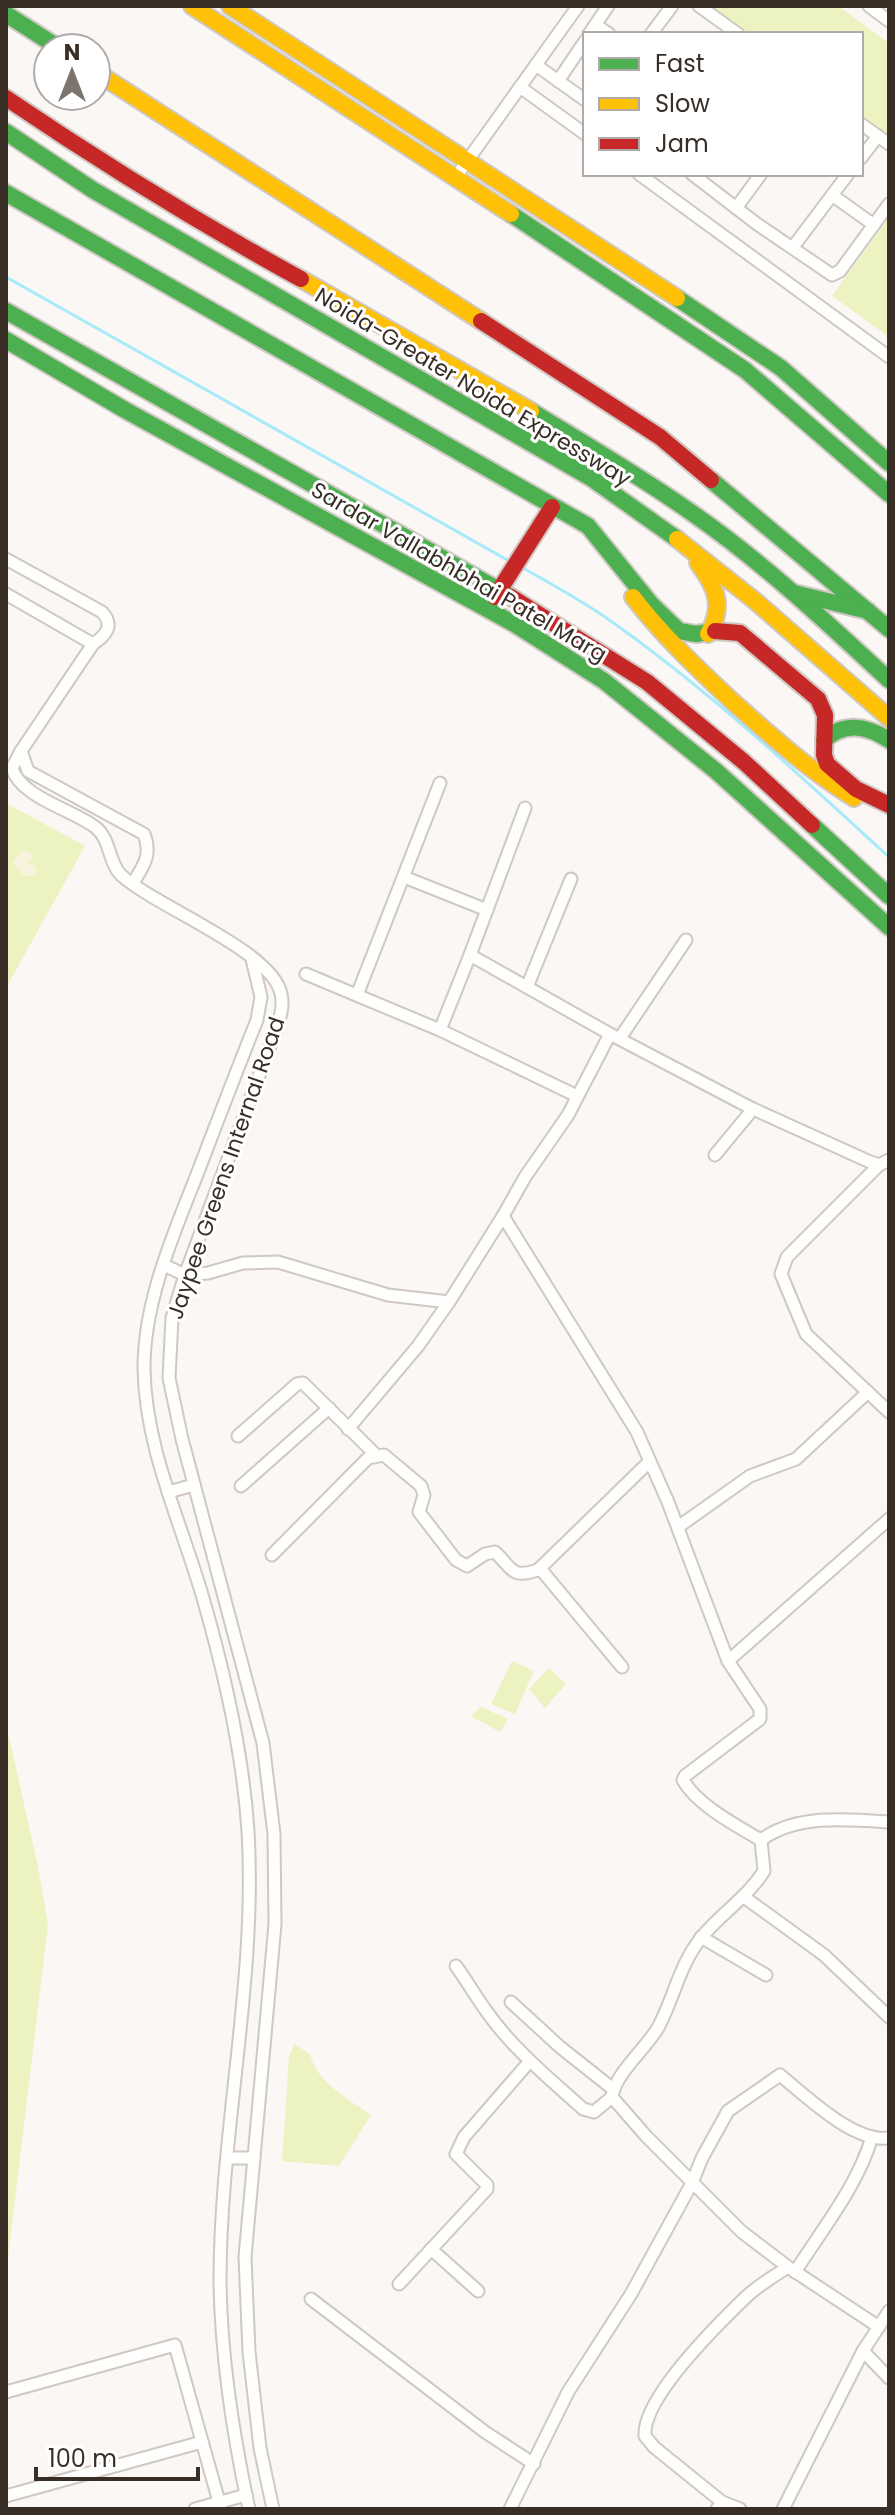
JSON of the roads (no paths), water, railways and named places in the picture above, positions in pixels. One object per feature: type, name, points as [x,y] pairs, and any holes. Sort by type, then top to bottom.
[{"type":"main road","points":[[192,6],[745,370],[889,494]]},
{"type":"main road","points":[[230,6],[741,340],[781,368],[889,463]]},
{"type":"main road","points":[[6,14],[34,32]]},
{"type":"main road","points":[[112,82],[660,437],[889,629]]},
{"type":"main road","name":"Noida-Greater Noida Expressway","points":[[6,98],[108,167],[207,227],[430,351],[606,456],[694,514],[794,593],[889,680]]},
{"type":"main road","name":"Noida-Greater Noida Expressway","points":[[6,132],[93,190],[591,478],[682,543],[754,600],[889,718]]},
{"type":"main road","points":[[6,193],[588,526],[605,543],[651,604],[679,631],[708,634],[729,630],[747,637],[818,699],[825,715],[827,764],[856,789],[889,805]]},
{"type":"main road","name":"Sardar Vallabhbhai Patel Marg","points":[[6,311],[507,578],[647,682],[744,762],[889,896]]},
{"type":"main road","name":"Sardar Vallabhbhai Patel Marg","points":[[6,340],[125,410],[516,625],[617,691],[716,771],[889,927]]},
{"type":"main road","points":[[487,609],[552,507]]},
{"type":"main road","points":[[588,526],[600,553],[650,620],[699,670],[826,782],[871,807],[889,812]]},
{"type":"main road","points":[[682,543],[708,576],[721,604],[717,621],[699,643],[699,670]]},
{"type":"main road","points":[[794,593],[868,611]]},
{"type":"main road","points":[[790,753],[811,748],[840,727],[852,725],[889,740]]},
{"type":"street","points":[[455,178],[578,6]]},
{"type":"street","points":[[593,29],[608,6]]},
{"type":"street","points":[[652,32],[672,6]]},
{"type":"street","points":[[699,6],[734,32]]},
{"type":"street","points":[[869,6],[889,21]]},
{"type":"street","points":[[558,81],[583,44]]},
{"type":"street","points":[[536,65],[583,99]]},
{"type":"street","points":[[520,87],[583,133]]},
{"type":"street","points":[[863,125],[889,144]]},
{"type":"street","points":[[863,155],[878,136]]},
{"type":"street","points":[[642,176],[889,357]]},
{"type":"street","points":[[696,176],[827,274],[836,275],[889,204]]},
{"type":"street","points":[[736,208],[760,176]]},
{"type":"street","points":[[793,247],[846,176]]},
{"type":"street","points":[[832,195],[874,225]]},
{"type":"street","points":[[6,559],[108,618],[106,635],[93,644],[21,751],[28,771],[144,834],[149,848],[133,883]]},
{"type":"street","points":[[6,594],[93,644]]},
{"type":"street","name":"Jaypee Greens Internal Road","points":[[21,751],[12,768],[15,777],[40,797],[97,828],[104,836],[119,873],[144,893],[251,957],[271,973],[281,992],[282,1011],[172,1318],[169,1378],[194,1485],[263,1743],[274,1834],[275,1924],[245,2257],[249,2352],[260,2448],[273,2509]]},
{"type":"street","points":[[357,995],[440,783]]},
{"type":"street","points":[[440,1030],[525,808]]},
{"type":"street","points":[[404,877],[487,910]]},
{"type":"street","points":[[527,987],[571,879]]},
{"type":"street","points":[[348,1429],[418,1346],[449,1302],[615,1036],[686,940]]},
{"type":"street","points":[[470,955],[753,1109],[884,1162],[787,1257],[781,1268],[806,1334],[889,1412]]},
{"type":"street","name":"Jaypee Greens Internal Road","points":[[249,2509],[224,2364],[220,2280],[250,1919],[248,1829],[238,1747],[203,1599],[153,1444],[144,1368],[151,1304],[257,1020],[261,997],[251,957]]},
{"type":"street","points":[[306,974],[440,1030],[577,1096]]},
{"type":"street","points":[[715,1155],[753,1109]]},
{"type":"street","points":[[503,1216],[637,1432],[678,1527],[728,1661],[760,1709],[760,1719],[683,1780],[690,1790],[727,1821],[761,1840]]},
{"type":"street","points":[[164,1265],[185,1275],[208,1273],[243,1263],[278,1262],[388,1295],[449,1302]]},
{"type":"street","points":[[238,1436],[300,1383],[306,1384],[376,1455],[391,1459],[421,1486],[424,1495],[419,1507],[421,1518],[462,1565],[471,1565],[495,1552],[518,1574],[524,1575],[538,1570],[649,1462]]},
{"type":"street","points":[[678,1527],[750,1476],[796,1459],[868,1392]]},
{"type":"street","points":[[241,1486],[329,1408]]},
{"type":"street","points":[[272,1555],[361,1464],[376,1455]]},
{"type":"street","points":[[168,1492],[194,1485]]},
{"type":"street","points":[[728,1661],[889,1519]]},
{"type":"street","points":[[538,1570],[549,1577],[622,1667]]},
{"type":"street","points":[[761,1840],[786,1827],[805,1822],[889,1822]]},
{"type":"street","points":[[456,1966],[477,1993],[486,2011],[530,2061],[588,2112],[597,2110],[613,2093],[658,2028],[686,1960],[701,1937],[744,1897],[764,1871],[761,1840]]},
{"type":"street","points":[[744,1897],[824,1955],[889,2017]]},
{"type":"street","points":[[701,1937],[766,1975]]},
{"type":"street","points":[[511,2002],[613,2093],[692,2183],[742,2232],[792,2270],[879,2327]]},
{"type":"street","points":[[399,2284],[487,2189],[487,2185],[456,2154],[456,2150],[530,2061]]},
{"type":"street","points":[[510,2509],[568,2392],[631,2294],[728,2111],[780,2075],[863,2136],[889,2138]]},
{"type":"street","points":[[740,2509],[720,2506],[654,2447],[645,2436],[646,2423],[667,2381],[748,2295],[792,2270],[852,2186],[864,2165],[872,2137]]},
{"type":"street","points":[[228,2158],[254,2158]]},
{"type":"street","points":[[431,2249],[478,2291]]},
{"type":"street","points":[[311,2299],[485,2432],[534,2464]]},
{"type":"street","points":[[783,2509],[863,2351],[889,2311]]},
{"type":"street","points":[[6,2392],[175,2345],[220,2506]]},
{"type":"street","points":[[863,2351],[889,2378]]},
{"type":"street","points":[[10,2509],[6,2496],[202,2442]]},
{"type":"street","points":[[195,2509],[220,2506],[246,2495]]},
{"type":"waterway","points":[[6,277],[511,562]]},
{"type":"waterway","points":[[521,567],[595,610],[680,673],[751,732],[889,857]]}]
